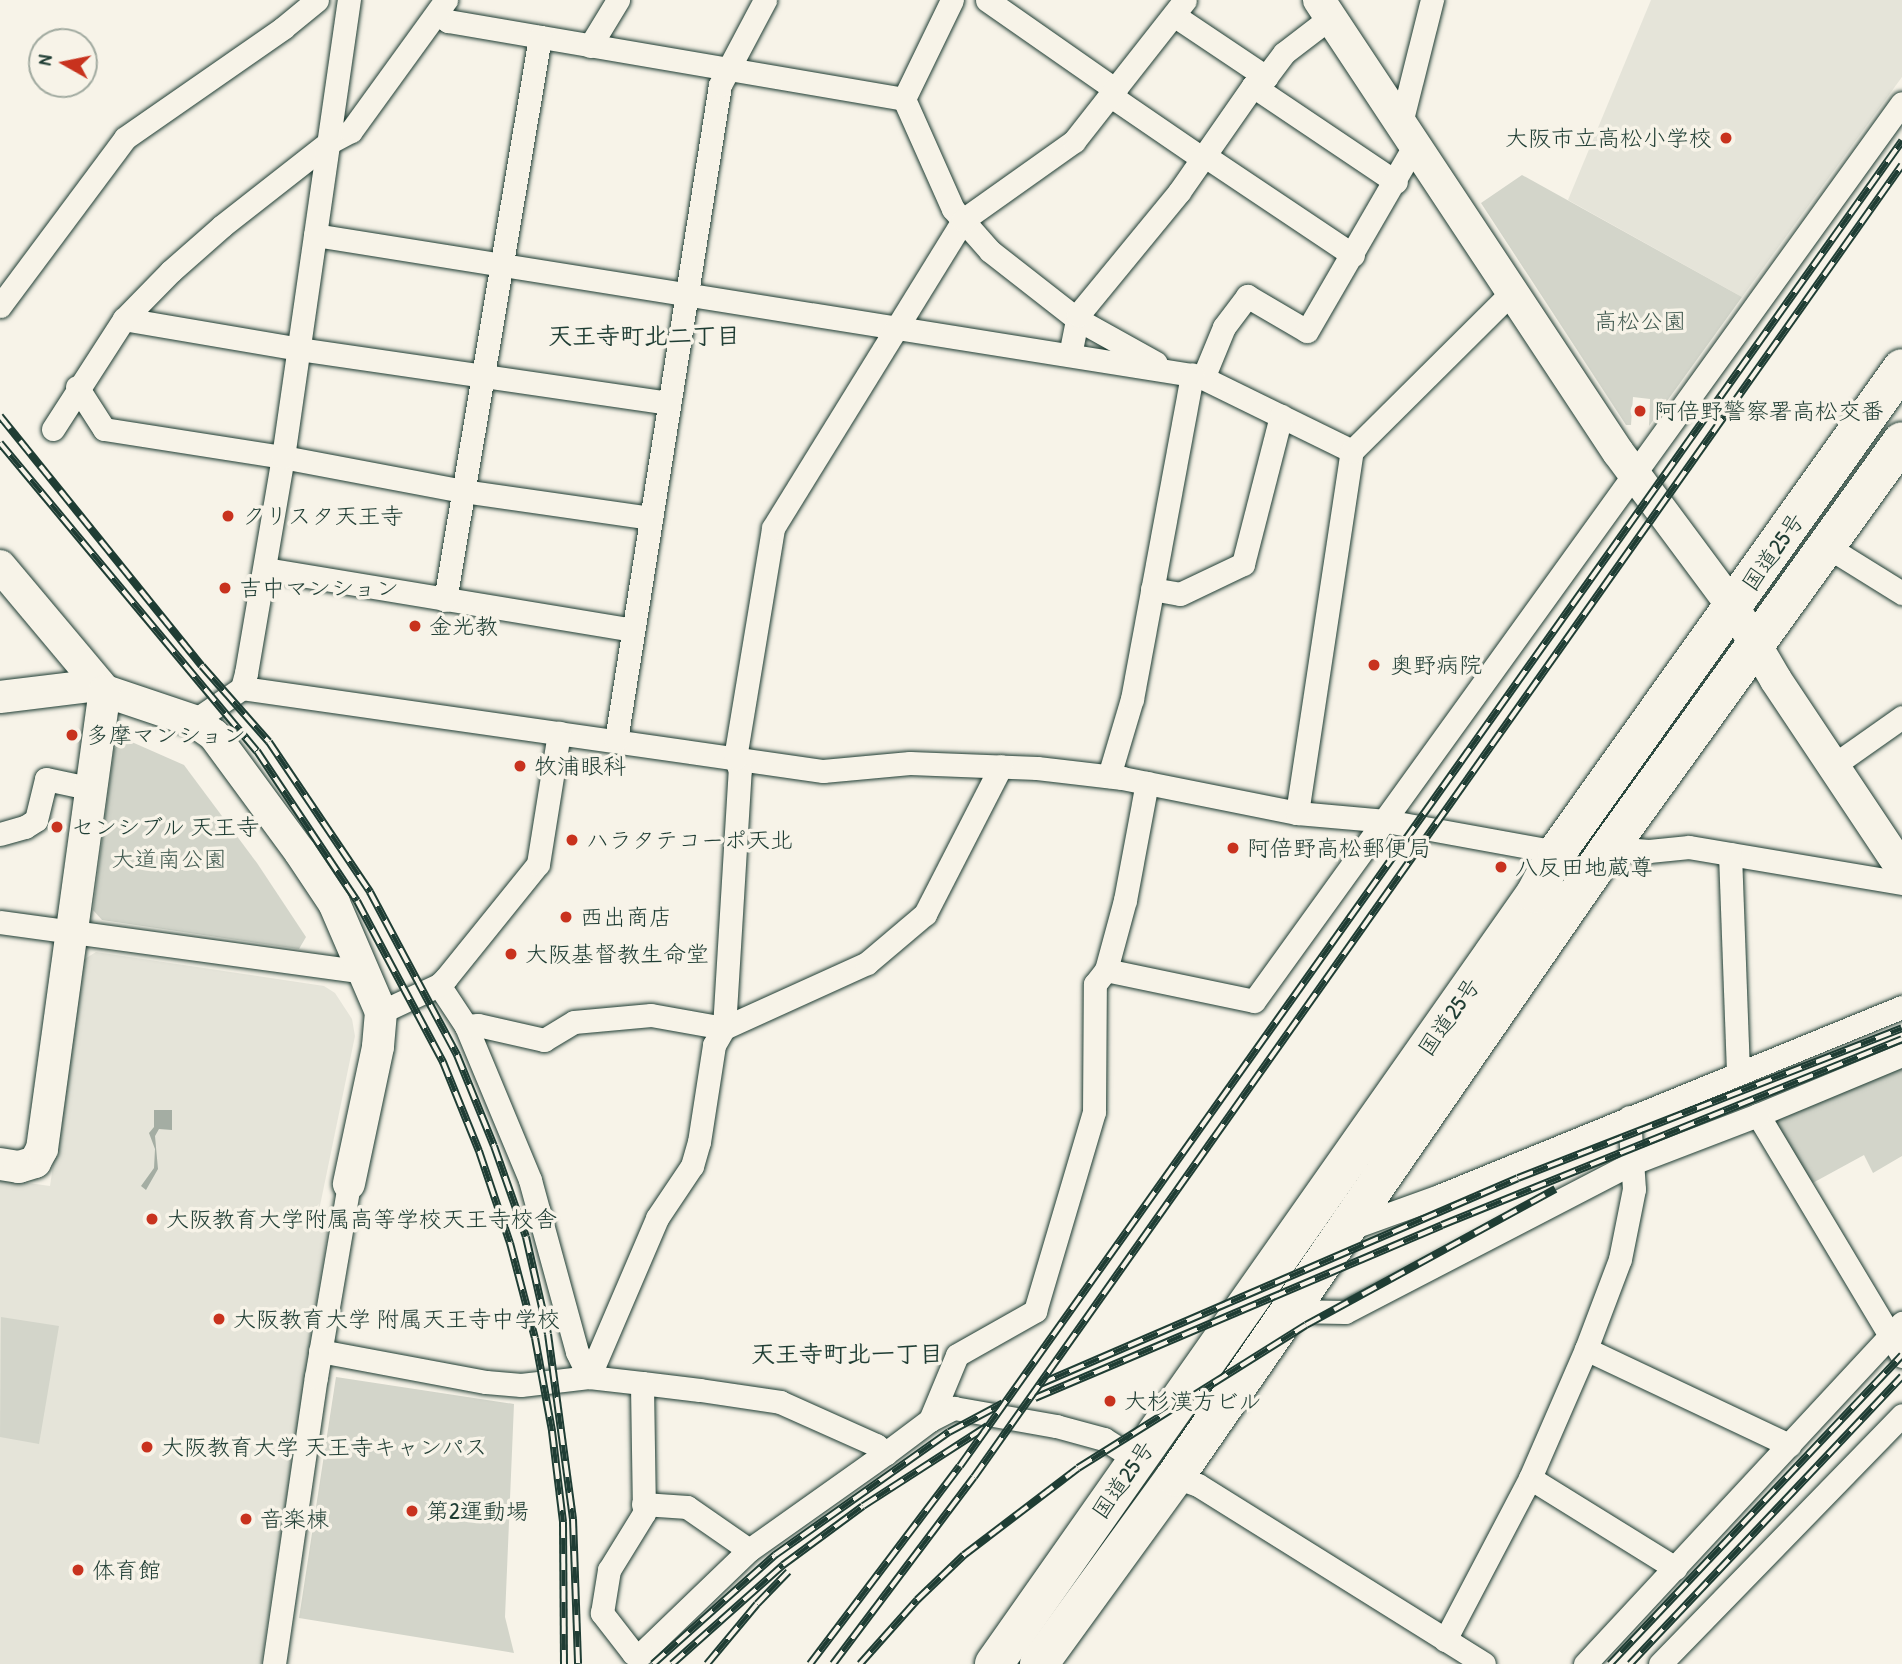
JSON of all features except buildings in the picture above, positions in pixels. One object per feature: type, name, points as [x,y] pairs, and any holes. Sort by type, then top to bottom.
[{"type":"highway","name":"国道25号","points":[[994,1664],[1535,894],[1557,852],[1734,608],[1902,368]]},
{"type":"highway","name":"国道25号","points":[[1039,1664],[1291,1311],[1609,848],[1756,643],[1897,457]]},
{"type":"street","points":[[0,306],[125,138],[283,28],[317,0]]},
{"type":"street","points":[[242,688],[283,457],[349,0]]},
{"type":"street","points":[[590,46],[618,0]]},
{"type":"street","points":[[615,740],[720,85],[765,0]]},
{"type":"street","points":[[951,0],[904,99],[953,209],[990,251],[1077,319],[1352,451]]},
{"type":"street","points":[[988,0],[1204,157],[1353,255]]},
{"type":"street","points":[[1109,776],[1132,699],[1189,375],[1247,296],[1307,331],[1396,182],[1408,134],[1433,0]]},
{"type":"street","points":[[53,429],[124,319],[171,271],[222,226],[328,143],[351,131],[442,7]]},
{"type":"street","points":[[442,7],[448,21],[904,99]]},
{"type":"street","points":[[589,1377],[657,1218],[692,1166],[699,1142],[715,1045],[724,1028],[740,770],[735,758],[773,527],[963,220],[1074,141],[1180,8],[1259,82],[1396,182]]},
{"type":"street","points":[[1070,355],[1077,319],[1135,250],[1259,82],[1325,8],[1635,474],[1734,608],[1776,680],[1902,869]]},
{"type":"street","points":[[445,600],[540,37]]},
{"type":"street","points":[[1105,970],[1254,1001],[1386,821],[1395,803],[1635,474],[1767,287],[1895,129],[1902,103]]},
{"type":"street","points":[[315,235],[1189,375]]},
{"type":"street","points":[[1297,813],[1352,451],[1513,291]]},
{"type":"street","points":[[124,319],[299,349],[669,403]]},
{"type":"street","points":[[78,387],[104,429],[283,457],[463,491],[651,518]]},
{"type":"street","points":[[1152,589],[1180,594],[1243,564],[1281,416]]},
{"type":"street","points":[[1829,547],[1902,593]]},
{"type":"street","points":[[0,566],[102,688],[93,789],[42,1149],[35,1162],[19,1167],[0,1164]]},
{"type":"street","points":[[265,569],[632,630]]},
{"type":"street","points":[[0,697],[102,688],[194,722],[214,735],[334,903],[381,1012],[378,1047],[349,1185],[320,1351],[274,1664]]},
{"type":"street","points":[[194,722],[242,688],[823,771],[910,763],[1001,766],[1109,776],[1297,813],[1386,821],[1557,852]]},
{"type":"street","points":[[1834,765],[1902,717]]},
{"type":"street","points":[[381,1012],[439,985],[538,864],[559,733]]},
{"type":"street","points":[[466,1026],[478,1025],[544,1040],[574,1022],[651,1015],[724,1028],[867,964],[925,914],[1001,766]]},
{"type":"street","points":[[0,834],[25,827],[36,820],[46,779],[93,789]]},
{"type":"street","points":[[930,1420],[957,1355],[1035,1311],[1094,1112],[1095,984],[1105,970],[1125,900],[1147,783]]},
{"type":"street","points":[[1609,848],[1649,851],[1689,847],[1902,883]]},
{"type":"street","points":[[1730,854],[1738,1073]]},
{"type":"street","points":[[0,922],[366,972]]},
{"type":"street","points":[[439,985],[466,1026],[530,1180],[577,1352],[589,1377]]},
{"type":"street","points":[[1348,1229],[1439,1196],[1902,1007]]},
{"type":"street","points":[[1291,1311],[1345,1312],[1633,1163],[1902,1055]]},
{"type":"street","points":[[1758,1115],[1896,1330],[1902,1356]]},
{"type":"street","points":[[1445,1640],[1530,1478],[1586,1349],[1620,1259],[1634,1189],[1629,1117]]},
{"type":"street","points":[[1585,1664],[1896,1330]]},
{"type":"street","points":[[1586,1349],[1789,1445]]},
{"type":"street","points":[[320,1351],[485,1382],[521,1385],[589,1377],[780,1402],[876,1445],[886,1453]]},
{"type":"street","points":[[642,1383],[643,1513],[609,1570],[602,1613],[633,1653],[642,1653],[749,1550],[930,1420],[954,1408],[1056,1426],[1104,1439],[1137,1460]]},
{"type":"street","points":[[1660,1664],[1902,1415]]},
{"type":"street","points":[[1175,1477],[1198,1485],[1484,1664]]},
{"type":"street","points":[[1530,1478],[1675,1568]]},
{"type":"street","points":[[643,1504],[687,1507],[749,1550]]},
{"type":"shaded area","name":"大阪市立高松小学校","points":[[1651,0],[1902,0],[1902,77],[1742,297],[1568,200]]},
{"type":"shaded area","name":"大阪教育大学 天王寺キャンパス","points":[[96,952],[324,986],[335,993],[352,1019],[355,1036],[316,1225],[328,1229],[261,1664],[0,1664],[0,1179],[50,1186],[83,960]]},
{"type":"shaded area","points":[[154,1110],[172,1110],[172,1130],[159,1129],[155,1136],[158,1169],[146,1190],[141,1186],[154,1168],[155,1149],[149,1133],[154,1127]]},
{"type":"green space","name":"高松公園","points":[[1522,175],[1742,297],[1649,426],[1650,399],[1633,397],[1631,425],[1626,425],[1481,203]]},
{"type":"green space","name":"大道南公園","points":[[125,739],[184,765],[257,863],[306,937],[299,949],[102,920],[93,910],[114,749]]},
{"type":"green space","points":[[1902,1064],[1902,1156],[1873,1173],[1864,1155],[1809,1185],[1775,1125],[1778,1113]]},
{"type":"green space","points":[[1,1317],[59,1326],[39,1444],[0,1437]]},
{"type":"green space","name":"第2運動場","points":[[336,1377],[514,1404],[505,1617],[514,1653],[299,1618]]},
{"type":"railway","points":[[810,1664],[960,1466],[1902,141]]},
{"type":"railway","points":[[833,1664],[974,1477],[1902,165]]},
{"type":"railway","points":[[0,416],[202,666],[269,742],[370,892],[457,1055],[494,1146],[526,1237],[548,1334],[573,1519],[578,1664]]},
{"type":"railway","points":[[0,443],[257,751],[357,901],[443,1062],[479,1151],[510,1243],[535,1338],[552,1431],[563,1522],[564,1664]]},
{"type":"railway","points":[[1040,1384],[1518,1178],[1902,1028]]},
{"type":"railway","points":[[1035,1398],[1442,1225],[1902,1039]]},
{"type":"railway","points":[[860,1664],[917,1600],[964,1555],[1078,1468],[1306,1325],[1555,1189]]},
{"type":"railway","points":[[1610,1664],[1902,1355]]},
{"type":"railway","points":[[1630,1664],[1902,1376]]},
{"type":"railway","points":[[653,1664],[775,1555],[949,1432],[1003,1403]]},
{"type":"railway","points":[[672,1664],[783,1565],[863,1506],[987,1426]]},
{"type":"railway","points":[[707,1664],[757,1604],[788,1572]]},
{"type":"place","name":"大阪市立高松小学校","points":[[1726,138]]},
{"type":"place","name":"阿倍野警察署高松交番","points":[[1640,411]]},
{"type":"place","name":"クリスタ天王寺","points":[[228,516]]},
{"type":"place","name":"吉中マンション","points":[[225,588]]},
{"type":"place","name":"金光教","points":[[415,626]]},
{"type":"place","name":"奥野病院","points":[[1374,665]]},
{"type":"place","name":"多摩マンション","points":[[72,735]]},
{"type":"place","name":"牧浦眼科","points":[[520,766]]},
{"type":"place","name":"センシブル 天王寺","points":[[57,827]]},
{"type":"place","name":"ハラタテコーポ天北","points":[[572,840]]},
{"type":"place","name":"阿倍野高松郵便局","points":[[1233,848]]},
{"type":"place","name":"八反田地蔵尊","points":[[1501,867]]},
{"type":"place","name":"西出商店","points":[[566,917]]},
{"type":"place","name":"大阪基督教生命堂","points":[[511,954]]},
{"type":"place","name":"大阪教育大学附属高等学校天王寺校舎","points":[[152,1219]]},
{"type":"place","name":"大阪教育大学 附属天王寺中学校","points":[[219,1319]]},
{"type":"place","name":"大杉漢方ビル","points":[[1110,1401]]},
{"type":"place","name":"大阪教育大学 天王寺キャンパス","points":[[147,1447]]},
{"type":"place","name":"第2運動場","points":[[412,1511]]},
{"type":"place","name":"音楽棟","points":[[246,1519]]},
{"type":"place","name":"体育館","points":[[78,1570]]},
{"type":"district","name":"天王寺町北二丁目","points":[[644,336]]},
{"type":"district","name":"天王寺町北一丁目","points":[[847,1354]]}]
